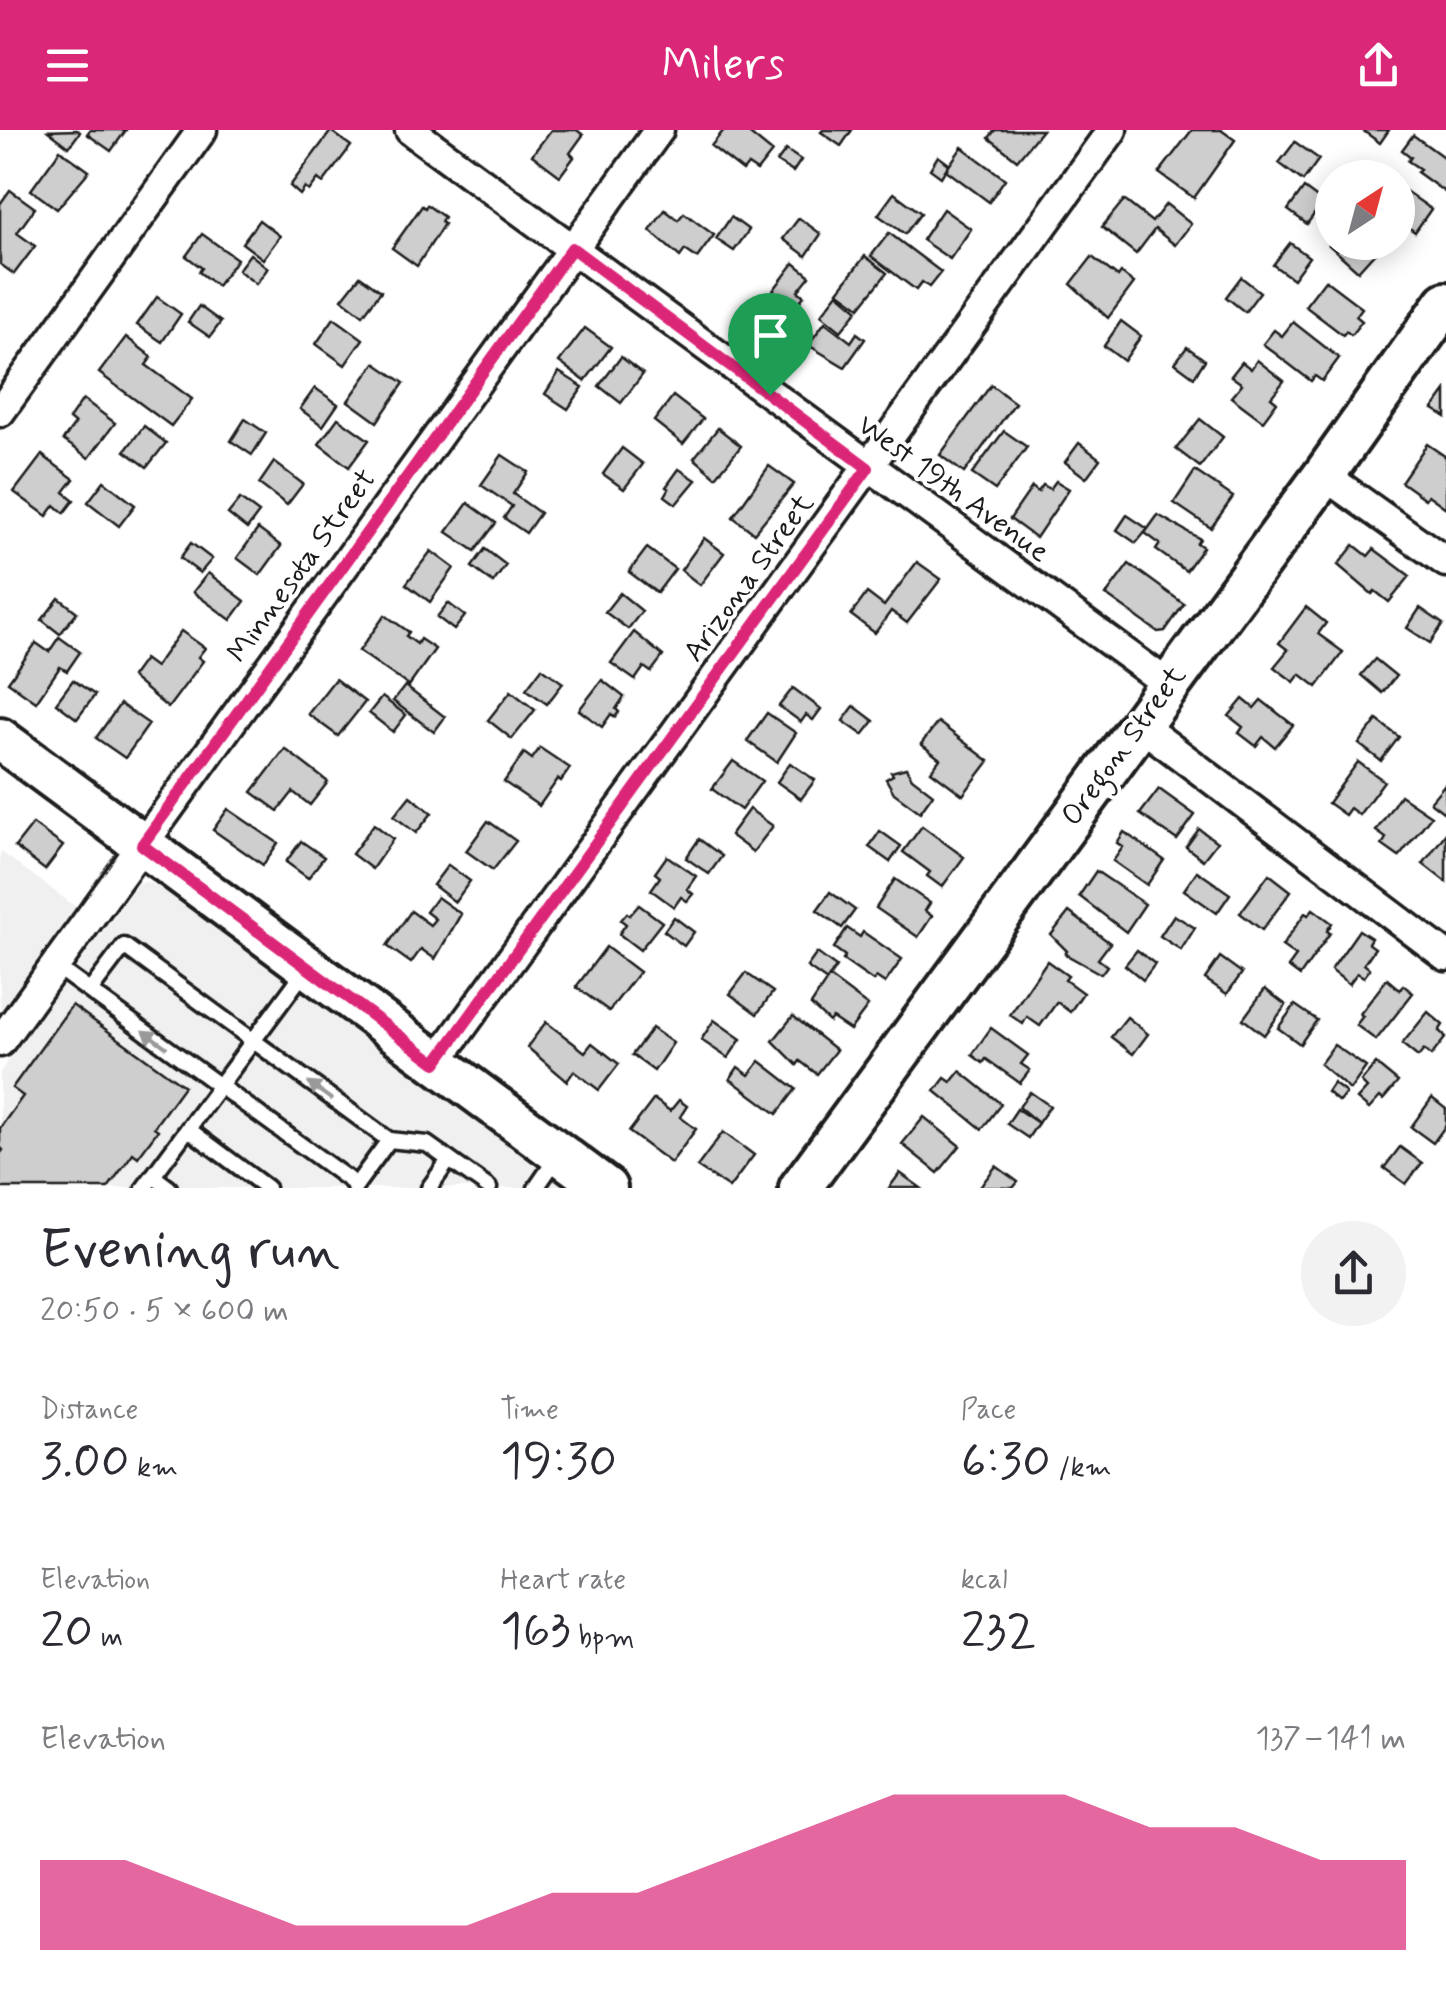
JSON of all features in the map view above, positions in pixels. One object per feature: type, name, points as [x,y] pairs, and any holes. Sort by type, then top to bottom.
[{"type":"main road","name":"Oregon Street","points":[[800,1188],[1446,303]]},
{"type":"main road","points":[[0,739],[606,1188]]},
{"type":"street","points":[[0,412],[202,130]]},
{"type":"street","name":"West 19th Avenue","points":[[410,130],[1169,685]]},
{"type":"street","name":"Minnesota Street","points":[[0,1042],[659,130]]},
{"type":"street","name":"Arizona Street","points":[[436,1063],[1112,130]]},
{"type":"street","points":[[1324,475],[1446,562]]},
{"type":"street","points":[[1140,725],[1446,956]]},
{"type":"lane","points":[[90,991],[124,946],[388,1140],[426,1144],[488,1188]]},
{"type":"lane","points":[[55,966],[355,1186],[388,1140]]},
{"type":"lane","points":[[168,1188],[148,1182],[308,968]]},
{"type":"lane","points":[[188,1130],[267,1188]]},
{"type":"lane","points":[[536,1188],[560,1154]]},
{"type":"lane","points":[[429,1188],[449,1160]]},
{"type":"shaded area","points":[[0,851],[76,907],[0,1011]]},
{"type":"shaded area","points":[[138,883],[159,887],[565,1188],[0,1188],[0,1072]]},
{"type":"building","points":[[90,130],[126,130],[111,151],[87,134]]},
{"type":"building","points":[[551,130],[577,130],[583,135],[560,176],[532,155]]},
{"type":"building","points":[[724,130],[745,130],[772,152],[757,171],[748,165],[743,171],[711,146]]},
{"type":"building","points":[[823,130],[852,130],[841,146]]},
{"type":"building","points":[[995,130],[1042,130],[1017,160],[989,138]]},
{"type":"building","points":[[1192,130],[1221,130],[1235,140],[1194,198],[1159,173]]},
{"type":"building","points":[[1362,130],[1389,130],[1380,143]]},
{"type":"building","points":[[48,131],[80,132],[69,147]]},
{"type":"building","points":[[331,131],[351,146],[323,183],[318,179],[300,195],[290,186]]},
{"type":"building","points":[[1413,135],[1446,159],[1446,193],[1417,172],[1420,169],[1415,160],[1409,160],[1411,157],[1402,150]]},
{"type":"building","points":[[1295,142],[1319,159],[1303,181],[1279,163]]},
{"type":"building","points":[[962,147],[1005,179],[989,202],[946,170]]},
{"type":"building","points":[[60,150],[89,171],[57,209],[31,190]]},
{"type":"building","points":[[786,150],[801,160],[793,172],[777,162]]},
{"type":"building","points":[[938,156],[949,164],[941,177],[930,169]]},
{"type":"building","points":[[1304,188],[1315,196],[1315,213],[1307,224],[1288,210]]},
{"type":"building","points":[[10,190],[35,208],[17,233],[35,246],[14,274],[0,264],[0,204]]},
{"type":"building","points":[[894,193],[921,213],[905,234],[878,215]]},
{"type":"building","points":[[1415,198],[1431,209],[1415,232]]},
{"type":"building","points":[[1124,200],[1152,222],[1166,204],[1191,224],[1175,245],[1155,229],[1136,254],[1102,227]]},
{"type":"building","points":[[427,205],[444,217],[444,224],[417,266],[392,248],[422,206]]},
{"type":"building","points":[[943,209],[971,229],[950,259],[922,240]]},
{"type":"building","points":[[665,210],[678,220],[684,213],[714,235],[697,258],[685,250],[680,257],[650,231]]},
{"type":"building","points":[[731,217],[749,230],[734,251],[716,239]]},
{"type":"building","points":[[799,218],[821,234],[806,256],[783,239]]},
{"type":"building","points":[[259,220],[280,236],[263,259],[242,243]]},
{"type":"building","points":[[889,233],[941,272],[929,287],[922,282],[916,290],[871,256]]},
{"type":"building","points":[[202,234],[237,259],[217,286],[186,256]]},
{"type":"building","points":[[1290,243],[1309,257],[1293,279],[1273,265]]},
{"type":"building","points":[[250,254],[268,268],[256,284],[238,270]]},
{"type":"building","points":[[865,256],[887,273],[860,307],[838,291]]},
{"type":"building","points":[[1092,257],[1118,277],[1121,273],[1134,283],[1108,318],[1071,284]]},
{"type":"building","points":[[1346,260],[1368,260],[1358,271]]},
{"type":"building","points":[[794,263],[810,276],[798,291],[804,296],[778,329],[756,313]]},
{"type":"building","points":[[360,276],[381,291],[363,315],[342,299]]},
{"type":"building","points":[[1241,277],[1260,292],[1245,312],[1226,297]]},
{"type":"building","points":[[1325,280],[1362,308],[1356,316],[1362,321],[1351,335],[1346,331],[1343,335],[1305,306]]},
{"type":"building","points":[[838,293],[858,310],[841,331],[821,315]]},
{"type":"building","points":[[157,297],[181,314],[162,342],[137,325]]},
{"type":"building","points":[[199,306],[221,322],[210,337],[188,322]]},
{"type":"building","points":[[334,318],[363,339],[345,365],[316,344]]},
{"type":"building","points":[[1121,321],[1141,336],[1124,361],[1104,346]]},
{"type":"building","points":[[825,322],[851,342],[857,333],[865,339],[845,367],[808,345]]},
{"type":"building","points":[[1293,322],[1339,358],[1322,381],[1315,376],[1311,381],[1263,344],[1274,330],[1282,336]]},
{"type":"building","points":[[585,328],[611,347],[585,381],[559,362]]},
{"type":"building","points":[[126,337],[152,357],[146,365],[192,399],[171,426],[99,373]]},
{"type":"building","points":[[1187,347],[1205,360],[1194,377],[1175,363]]},
{"type":"building","points":[[621,357],[643,374],[621,403],[599,386]]},
{"type":"building","points":[[1257,360],[1284,381],[1271,397],[1277,402],[1263,421],[1231,397],[1242,384],[1231,376],[1242,362],[1251,369]]},
{"type":"building","points":[[375,363],[404,383],[377,422],[348,401]]},
{"type":"building","points":[[559,372],[583,387],[568,409],[545,394]]},
{"type":"building","points":[[991,385],[1015,403],[964,473],[940,455]]},
{"type":"building","points":[[315,388],[338,404],[323,426],[300,409]]},
{"type":"building","points":[[1446,391],[1446,417],[1433,409]]},
{"type":"building","points":[[673,396],[703,419],[683,444],[654,421]]},
{"type":"building","points":[[83,399],[115,423],[89,458],[63,440],[75,424],[69,419]]},
{"type":"building","points":[[338,418],[369,440],[349,467],[319,444]]},
{"type":"building","points":[[245,419],[266,433],[252,455],[231,441]]},
{"type":"building","points":[[1200,419],[1223,437],[1200,467],[1176,449]]},
{"type":"building","points":[[144,426],[166,443],[147,467],[125,451]]},
{"type":"building","points":[[718,428],[741,446],[716,477],[694,458]]},
{"type":"building","points":[[1004,431],[1027,447],[995,490],[972,474]]},
{"type":"building","points":[[1079,443],[1100,459],[1086,478],[1065,462]]},
{"type":"building","points":[[1427,444],[1446,457],[1446,508],[1401,482]]},
{"type":"building","points":[[622,448],[643,464],[624,489],[603,474]]},
{"type":"building","points":[[42,455],[74,479],[64,492],[74,500],[64,513],[55,505],[47,516],[14,492]]},
{"type":"building","points":[[502,455],[528,472],[513,494],[540,513],[526,533],[504,518],[512,506],[481,485]]},
{"type":"building","points":[[274,462],[303,484],[287,505],[259,484]]},
{"type":"building","points":[[769,466],[794,484],[754,533],[733,517]]},
{"type":"building","points":[[679,469],[696,480],[676,504],[665,496],[669,489],[666,487]]},
{"type":"building","points":[[1195,471],[1233,497],[1211,528],[1174,503]]},
{"type":"building","points":[[104,481],[135,505],[119,526],[88,502]]},
{"type":"building","points":[[1056,481],[1069,489],[1036,538],[1010,519],[1032,487],[1038,492],[1043,485],[1050,489]]},
{"type":"building","points":[[240,499],[259,513],[247,529],[228,514]]},
{"type":"building","points":[[468,503],[496,523],[475,551],[447,532]]},
{"type":"building","points":[[1127,515],[1148,529],[1136,543],[1117,530]]},
{"type":"building","points":[[1158,515],[1200,539],[1197,543],[1203,547],[1186,571],[1156,550],[1160,544],[1145,533]]},
{"type":"building","points":[[258,529],[281,546],[260,575],[237,558]]},
{"type":"building","points":[[704,538],[724,553],[700,585],[681,570]]},
{"type":"building","points":[[191,543],[212,559],[200,573],[180,558]]},
{"type":"building","points":[[1354,545],[1368,556],[1374,549],[1410,576],[1389,602],[1375,591],[1372,594],[1338,565]]},
{"type":"building","points":[[647,548],[675,569],[657,593],[629,572]]},
{"type":"building","points":[[485,549],[506,565],[493,583],[472,567]]},
{"type":"building","points":[[431,551],[454,568],[430,602],[406,584]]},
{"type":"building","points":[[917,562],[941,579],[907,623],[891,611],[875,633],[851,615],[867,593],[884,606]]},
{"type":"building","points":[[1129,564],[1184,604],[1165,631],[1158,632],[1106,595]]},
{"type":"building","points":[[208,573],[245,601],[231,620],[193,592]]},
{"type":"building","points":[[620,593],[642,611],[628,629],[605,612]]},
{"type":"building","points":[[59,598],[77,612],[60,634],[42,620]]},
{"type":"building","points":[[448,603],[465,616],[454,630],[437,617]]},
{"type":"building","points":[[1306,607],[1326,623],[1318,634],[1343,652],[1317,687],[1300,674],[1294,682],[1274,667],[1288,650],[1279,643]]},
{"type":"building","points":[[1420,608],[1443,624],[1430,643],[1407,628]]},
{"type":"building","points":[[385,615],[409,632],[406,636],[417,644],[420,639],[435,649],[409,686],[359,651]]},
{"type":"building","points":[[181,631],[205,648],[198,657],[203,661],[168,708],[131,677],[144,659],[155,667]]},
{"type":"building","points":[[634,632],[663,656],[651,672],[644,667],[635,680],[611,663]]},
{"type":"building","points":[[59,637],[80,652],[67,671],[60,667],[36,702],[8,682],[36,643],[49,652]]},
{"type":"building","points":[[1375,659],[1396,676],[1382,693],[1361,675]]},
{"type":"building","points":[[542,668],[563,683],[547,704],[526,689]]},
{"type":"building","points":[[335,679],[365,702],[338,736],[308,714]]},
{"type":"building","points":[[73,680],[95,695],[77,719],[56,703]]},
{"type":"building","points":[[602,680],[624,697],[616,709],[619,712],[615,717],[611,714],[602,727],[579,710]]},
{"type":"building","points":[[405,686],[445,717],[434,732],[393,701]]},
{"type":"building","points":[[793,688],[821,709],[813,720],[806,715],[801,722],[779,706]]},
{"type":"building","points":[[511,691],[535,710],[512,739],[488,720]]},
{"type":"building","points":[[382,697],[406,715],[393,732],[369,713]]},
{"type":"building","points":[[1243,699],[1254,708],[1261,700],[1293,725],[1275,747],[1263,737],[1256,746],[1239,733],[1243,727],[1229,716]]},
{"type":"building","points":[[120,704],[149,724],[125,758],[96,738]]},
{"type":"building","points":[[854,706],[874,721],[863,735],[843,721]]},
{"type":"building","points":[[767,713],[796,733],[777,762],[747,741]]},
{"type":"building","points":[[1377,720],[1399,737],[1381,761],[1359,744]]},
{"type":"building","points":[[938,722],[989,761],[963,795],[931,771],[940,759],[921,744]]},
{"type":"building","points":[[540,748],[570,768],[539,806],[504,782],[524,753],[532,759]]},
{"type":"building","points":[[285,749],[328,782],[310,805],[293,792],[278,811],[252,792]]},
{"type":"building","points":[[733,761],[762,781],[741,810],[712,789]]},
{"type":"building","points":[[1358,762],[1384,781],[1359,815],[1350,808],[1345,815],[1328,803]]},
{"type":"building","points":[[790,763],[815,780],[801,799],[777,782]]},
{"type":"building","points":[[906,768],[912,778],[933,794],[920,812],[894,793],[886,779],[893,775],[891,772]]},
{"type":"building","points":[[1445,784],[1446,808],[1443,812],[1430,802]]},
{"type":"building","points":[[1159,789],[1195,815],[1177,840],[1140,814]]},
{"type":"building","points":[[1400,795],[1431,816],[1399,857],[1382,845],[1386,838],[1376,831]]},
{"type":"building","points":[[410,796],[432,813],[416,833],[394,816]]},
{"type":"building","points":[[228,809],[278,843],[263,865],[213,830]]},
{"type":"building","points":[[749,809],[773,826],[753,852],[730,835]]},
{"type":"building","points":[[488,821],[516,841],[493,870],[466,851]]},
{"type":"building","points":[[33,824],[63,846],[45,870],[15,847]]},
{"type":"building","points":[[374,824],[393,839],[372,869],[352,854]]},
{"type":"building","points":[[922,826],[964,857],[942,887],[927,876],[930,872],[903,852]]},
{"type":"building","points":[[1199,829],[1217,842],[1203,860],[1186,847]]},
{"type":"building","points":[[880,831],[901,846],[890,862],[869,847]]},
{"type":"building","points":[[1124,832],[1164,860],[1147,885],[1113,861],[1123,847],[1117,843]]},
{"type":"building","points":[[1446,833],[1446,882],[1423,864]]},
{"type":"building","points":[[699,839],[722,856],[709,874],[686,858]]},
{"type":"building","points":[[301,841],[324,857],[308,878],[286,862]]},
{"type":"building","points":[[667,856],[696,876],[687,889],[693,894],[687,901],[681,897],[674,907],[651,890],[660,877],[655,873]]},
{"type":"building","points":[[448,865],[470,881],[455,902],[433,885]]},
{"type":"building","points":[[1096,871],[1145,904],[1126,932],[1079,896]]},
{"type":"building","points":[[1197,871],[1230,894],[1217,913],[1184,890]]},
{"type":"building","points":[[1269,874],[1291,891],[1262,930],[1240,913]]},
{"type":"building","points":[[895,879],[930,903],[925,911],[932,916],[918,937],[876,908]]},
{"type":"building","points":[[830,892],[855,910],[842,928],[817,910]]},
{"type":"building","points":[[437,897],[461,914],[435,959],[421,949],[411,963],[387,946],[411,911],[430,925],[435,919],[426,912]]},
{"type":"building","points":[[639,905],[662,922],[640,950],[619,934],[626,924],[621,920]]},
{"type":"building","points":[[1313,909],[1332,923],[1327,931],[1330,933],[1300,976],[1288,967],[1296,956],[1282,946],[1305,913],[1308,915]]},
{"type":"building","points":[[1069,912],[1110,943],[1098,959],[1107,966],[1101,974],[1065,954],[1067,951],[1051,935]]},
{"type":"building","points":[[1174,915],[1195,928],[1181,950],[1160,936]]},
{"type":"building","points":[[674,917],[694,932],[684,946],[664,931]]},
{"type":"building","points":[[847,928],[860,937],[863,932],[902,959],[885,983],[876,977],[873,981],[843,960],[845,956],[834,948]]},
{"type":"building","points":[[1359,930],[1371,938],[1368,943],[1375,948],[1364,964],[1370,969],[1364,977],[1357,973],[1349,984],[1331,970]]},
{"type":"building","points":[[606,947],[639,972],[609,1011],[576,987]]},
{"type":"building","points":[[1137,950],[1155,964],[1143,980],[1125,965]]},
{"type":"building","points":[[817,953],[836,967],[827,981],[807,967]]},
{"type":"building","points":[[1220,957],[1242,973],[1227,994],[1205,979]]},
{"type":"building","points":[[1047,961],[1083,993],[1070,1012],[1057,1002],[1040,1026],[1027,1017],[1023,1024],[1010,1015]]},
{"type":"building","points":[[746,973],[773,992],[757,1014],[730,994]]},
{"type":"building","points":[[829,977],[868,1006],[850,1030],[832,1018],[829,1022],[811,1005]]},
{"type":"building","points":[[1387,979],[1400,990],[1403,985],[1413,993],[1376,1040],[1356,1025]]},
{"type":"building","points":[[1265,989],[1286,1005],[1264,1035],[1243,1019]]},
{"type":"building","points":[[72,1005],[184,1086],[138,1157],[133,1153],[108,1188],[0,1188],[0,1128],[23,1096],[12,1088]]},
{"type":"building","points":[[1295,1005],[1317,1020],[1300,1044],[1278,1028]]},
{"type":"building","points":[[1428,1012],[1443,1025],[1439,1031],[1446,1037],[1431,1056],[1424,1050],[1418,1057],[1402,1044]]},
{"type":"building","points":[[793,1016],[836,1050],[817,1074],[800,1061],[797,1065],[773,1041]]},
{"type":"building","points":[[1127,1017],[1148,1034],[1133,1054],[1111,1037]]},
{"type":"building","points":[[714,1020],[741,1039],[728,1058],[701,1040]]},
{"type":"building","points":[[546,1022],[585,1052],[592,1043],[619,1064],[599,1090],[574,1071],[567,1081],[527,1047]]},
{"type":"building","points":[[652,1028],[673,1043],[654,1071],[632,1055]]},
{"type":"building","points":[[991,1028],[1028,1055],[1021,1064],[1030,1070],[1020,1083],[986,1059],[983,1063],[972,1055]]},
{"type":"building","points":[[1334,1045],[1366,1067],[1350,1090],[1320,1064]]},
{"type":"building","points":[[760,1061],[796,1089],[777,1114],[730,1079],[738,1067],[749,1075]]},
{"type":"building","points":[[1376,1064],[1398,1082],[1369,1109],[1357,1099],[1367,1088],[1361,1082]]},
{"type":"building","points":[[960,1071],[1001,1104],[982,1129],[935,1091],[945,1078],[951,1082]]},
{"type":"building","points":[[1333,1083],[1346,1093],[1339,1102],[1327,1092]]},
{"type":"building","points":[[1030,1092],[1050,1106],[1038,1123],[1019,1107]]},
{"type":"building","points":[[1432,1098],[1446,1109],[1446,1125],[1433,1143],[1411,1127]]},
{"type":"building","points":[[654,1099],[670,1111],[679,1100],[687,1106],[680,1117],[696,1129],[671,1163],[629,1132]]},
{"type":"building","points":[[1017,1109],[1038,1123],[1028,1138],[1007,1124]]},
{"type":"building","points":[[924,1117],[960,1146],[938,1173],[902,1144]]},
{"type":"building","points":[[723,1132],[754,1155],[729,1188],[697,1167]]},
{"type":"building","points":[[1400,1147],[1422,1163],[1406,1184],[1384,1168]]},
{"type":"building","points":[[996,1166],[1018,1182],[1013,1188],[980,1187]]},
{"type":"building","points":[[900,1173],[921,1188],[889,1188]]},
{"type":"route","points":[[572,248],[770,395],[868,468],[436,1063],[142,845],[572,248]]}]
